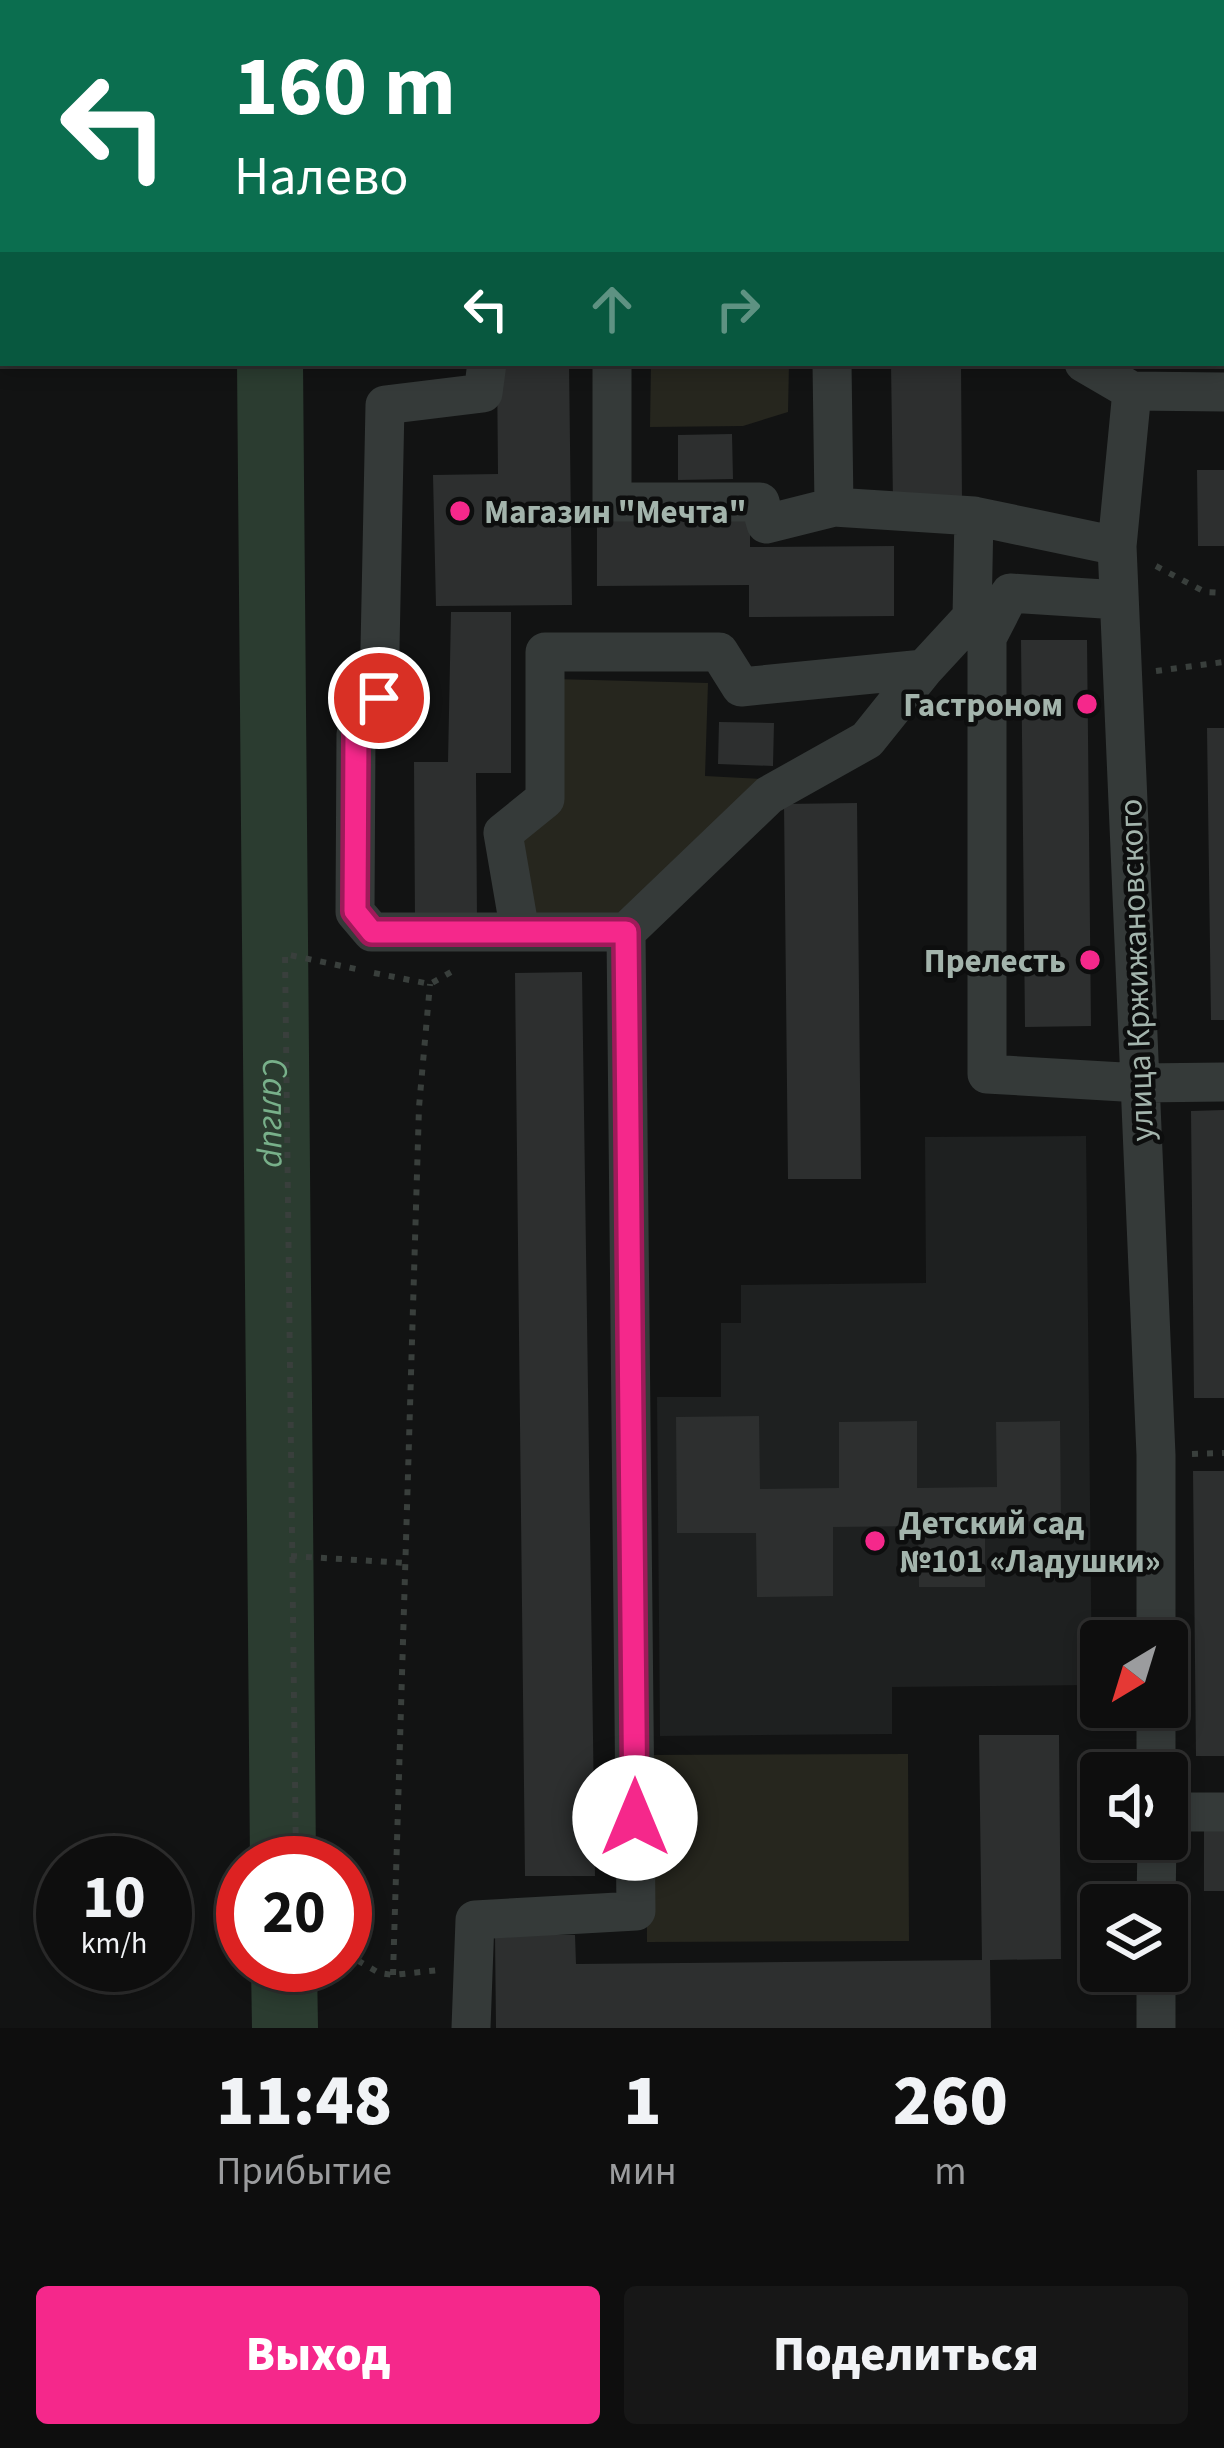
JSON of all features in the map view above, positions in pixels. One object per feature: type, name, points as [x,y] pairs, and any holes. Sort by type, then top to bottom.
[{"type":"street","points":[[487,366],[483,393],[385,406],[379,698],[356,734],[355,911],[372,932],[626,932],[769,795],[867,740],[972,617],[974,516]]},
{"type":"street","points":[[612,366],[612,502],[760,502],[766,524],[834,507],[974,516],[1117,546]]},
{"type":"street","points":[[832,366],[834,507]]},
{"type":"street","points":[[1089,366],[1132,391],[1224,392]]},
{"type":"street","name":"улица Кржижановского","points":[[1132,391],[1117,546],[1156,1455],[1156,1620]]},
{"type":"street","points":[[973,565],[1010,593],[1119,600]]},
{"type":"street","points":[[1010,593],[987,638],[987,1074],[1140,1083],[1224,1082]]},
{"type":"street","points":[[520,932],[503,833],[545,800],[545,652],[719,652],[741,687],[924,669]]},
{"type":"street","points":[[471,2028],[475,1920],[636,1911],[626,932]]},
{"type":"street","points":[[1188,1812],[1224,1812]]},
{"type":"street","points":[[1156,1992],[1156,2028]]},
{"type":"path","points":[[1117,546],[1205,592],[1224,593]]},
{"type":"path","points":[[1122,675],[1224,662]]},
{"type":"path","points":[[296,1836],[285,954],[430,984],[466,963]]},
{"type":"path","points":[[393,1975],[419,1107],[430,984]]},
{"type":"path","points":[[291,1556],[406,1562]]},
{"type":"path","points":[[372,1969],[393,1975],[473,1966]]},
{"type":"shaded area","points":[[651,366],[789,366],[788,412],[743,426],[650,427]]},
{"type":"shaded area","points":[[554,679],[708,683],[705,776],[762,779],[604,930],[545,929],[509,895],[511,840],[553,804]]},
{"type":"shaded area","name":"Детский сад №101 «Ладушки»","points":[[1086,1136],[1091,1620],[1080,1620],[1080,1685],[892,1687],[892,1734],[660,1736],[657,1397],[721,1397],[721,1323],[741,1323],[741,1285],[926,1283],[925,1137]]},
{"type":"shaded area","points":[[908,1754],[909,1941],[647,1942],[646,1755]]},
{"type":"building","points":[[497,366],[569,366],[572,605],[436,606],[433,475],[498,474]]},
{"type":"building","points":[[891,366],[961,366],[962,503],[893,503]]},
{"type":"building","points":[[732,434],[733,479],[678,480],[678,435]]},
{"type":"building","points":[[1197,470],[1224,470],[1224,546],[1198,546]]},
{"type":"building","points":[[750,515],[750,547],[894,546],[894,616],[749,617],[749,585],[597,586],[597,516]]},
{"type":"building","points":[[451,612],[511,612],[511,773],[476,773],[477,922],[415,923],[414,762],[448,762]]},
{"type":"building","points":[[1021,640],[1087,640],[1091,1026],[1025,1027]]},
{"type":"building","points":[[719,722],[774,723],[773,766],[718,764]]},
{"type":"building","points":[[1207,728],[1224,728],[1224,1020],[1211,1020]]},
{"type":"building","points":[[857,803],[861,1179],[788,1179],[784,804]]},
{"type":"building","points":[[582,972],[595,1876],[525,1876],[515,973]]},
{"type":"building","points":[[1224,1110],[1224,1398],[1194,1398],[1191,1111]]},
{"type":"building","points":[[759,1416],[760,1489],[839,1488],[839,1422],[917,1421],[917,1488],[997,1487],[996,1422],[1060,1421],[1061,1521],[985,1522],[985,1587],[919,1587],[918,1526],[833,1527],[833,1596],[757,1597],[756,1533],[677,1533],[676,1417]]},
{"type":"building","points":[[1193,1471],[1224,1471],[1224,1756],[1196,1756]]},
{"type":"building","points":[[979,1735],[1059,1735],[1061,1959],[990,1960],[991,2028],[496,2028],[495,1935],[575,1935],[576,1964],[982,1960]]},
{"type":"building","points":[[1204,1828],[1224,1828],[1224,1891],[1204,1891]]},
{"type":"waterway","name":"Салгир","points":[[270,366],[283,1836]]},
{"type":"waterway","name":"Салгир","points":[[284,1992],[285,2028]]},
{"type":"place","name":"Магазин \"Мечта\"","points":[[460,511]]},
{"type":"place","name":"Гастроном","points":[[1087,704]]},
{"type":"place","name":"Прелесть","points":[[1090,960]]},
{"type":"place","name":"Детский сад №101 «Ладушки»","points":[[875,1541]]},
{"type":"route","points":[[379,698],[356,734],[355,911],[372,932],[626,932],[635,1818]]}]
